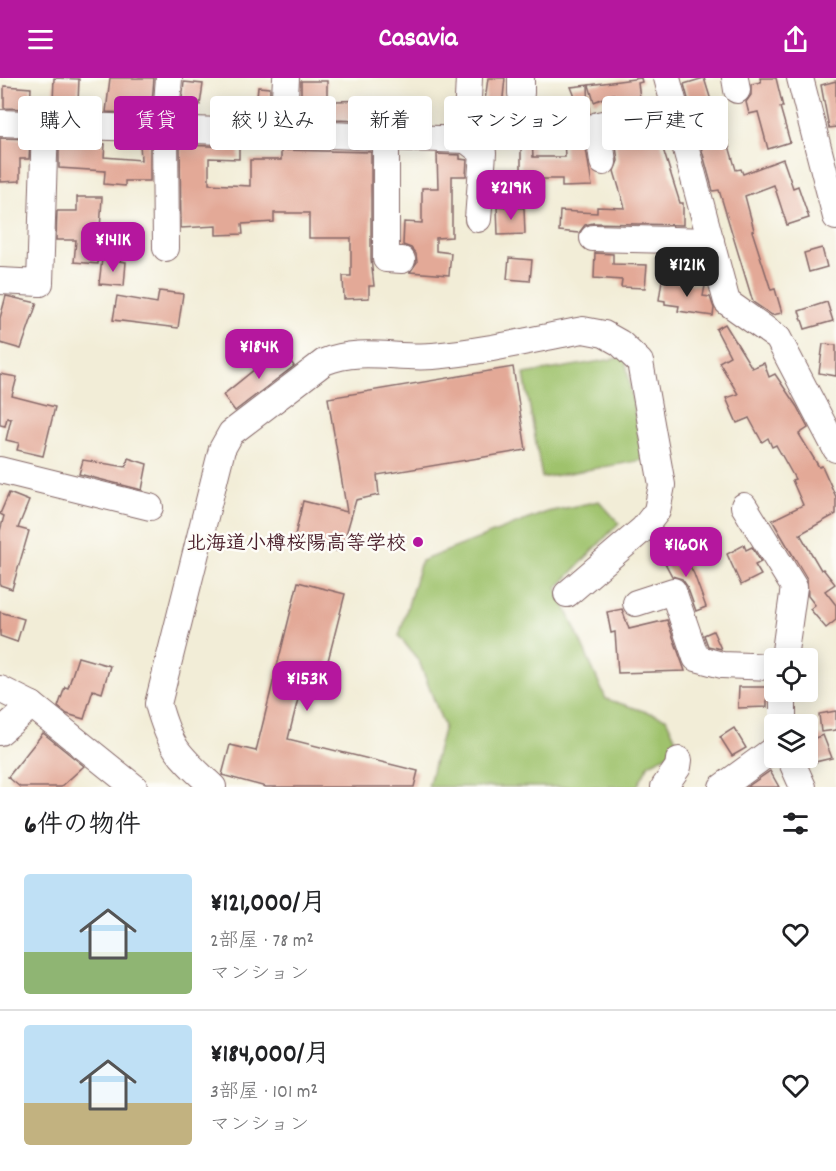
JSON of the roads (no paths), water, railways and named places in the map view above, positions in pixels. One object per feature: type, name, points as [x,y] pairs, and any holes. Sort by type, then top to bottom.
[{"type":"street","points":[[168,96],[169,78]]},
{"type":"street","points":[[285,96],[286,78]]},
{"type":"street","points":[[468,96],[469,78]]},
{"type":"street","points":[[667,78],[672,96]]},
{"type":"street","points":[[800,78],[836,217]]},
{"type":"street","points":[[0,123],[18,123]]},
{"type":"street","points":[[602,123],[598,124],[603,162]]},
{"type":"street","points":[[0,281],[40,283],[44,150]]},
{"type":"street","points":[[165,150],[166,248]]},
{"type":"street","points":[[386,150],[386,259],[402,260]]},
{"type":"street","points":[[478,219],[483,153],[479,150]]},
{"type":"street","points":[[687,150],[727,302],[778,338],[836,449]]},
{"type":"street","points":[[593,238],[711,240]]},
{"type":"street","points":[[213,787],[176,751],[167,735],[158,704],[222,449],[231,433],[324,362],[342,355],[368,353],[432,356],[583,330],[604,334],[627,349],[640,362],[662,485],[657,511],[643,529],[567,594]]},
{"type":"street","points":[[0,470],[150,507]]},
{"type":"street","points":[[744,506],[794,587],[785,648]]},
{"type":"street","points":[[636,603],[673,591],[696,658],[722,665],[764,667]]},
{"type":"street","points":[[0,689],[32,705],[134,787]]},
{"type":"street","points":[[0,732],[32,705]]},
{"type":"street","points":[[722,787],[764,756]]},
{"type":"street","points":[[664,787],[678,767],[679,760]]},
{"type":"street","points":[[794,768],[803,787]]},
{"type":"place","name":"北海道小樽桜陽高等学校","points":[[418,542]]}]
